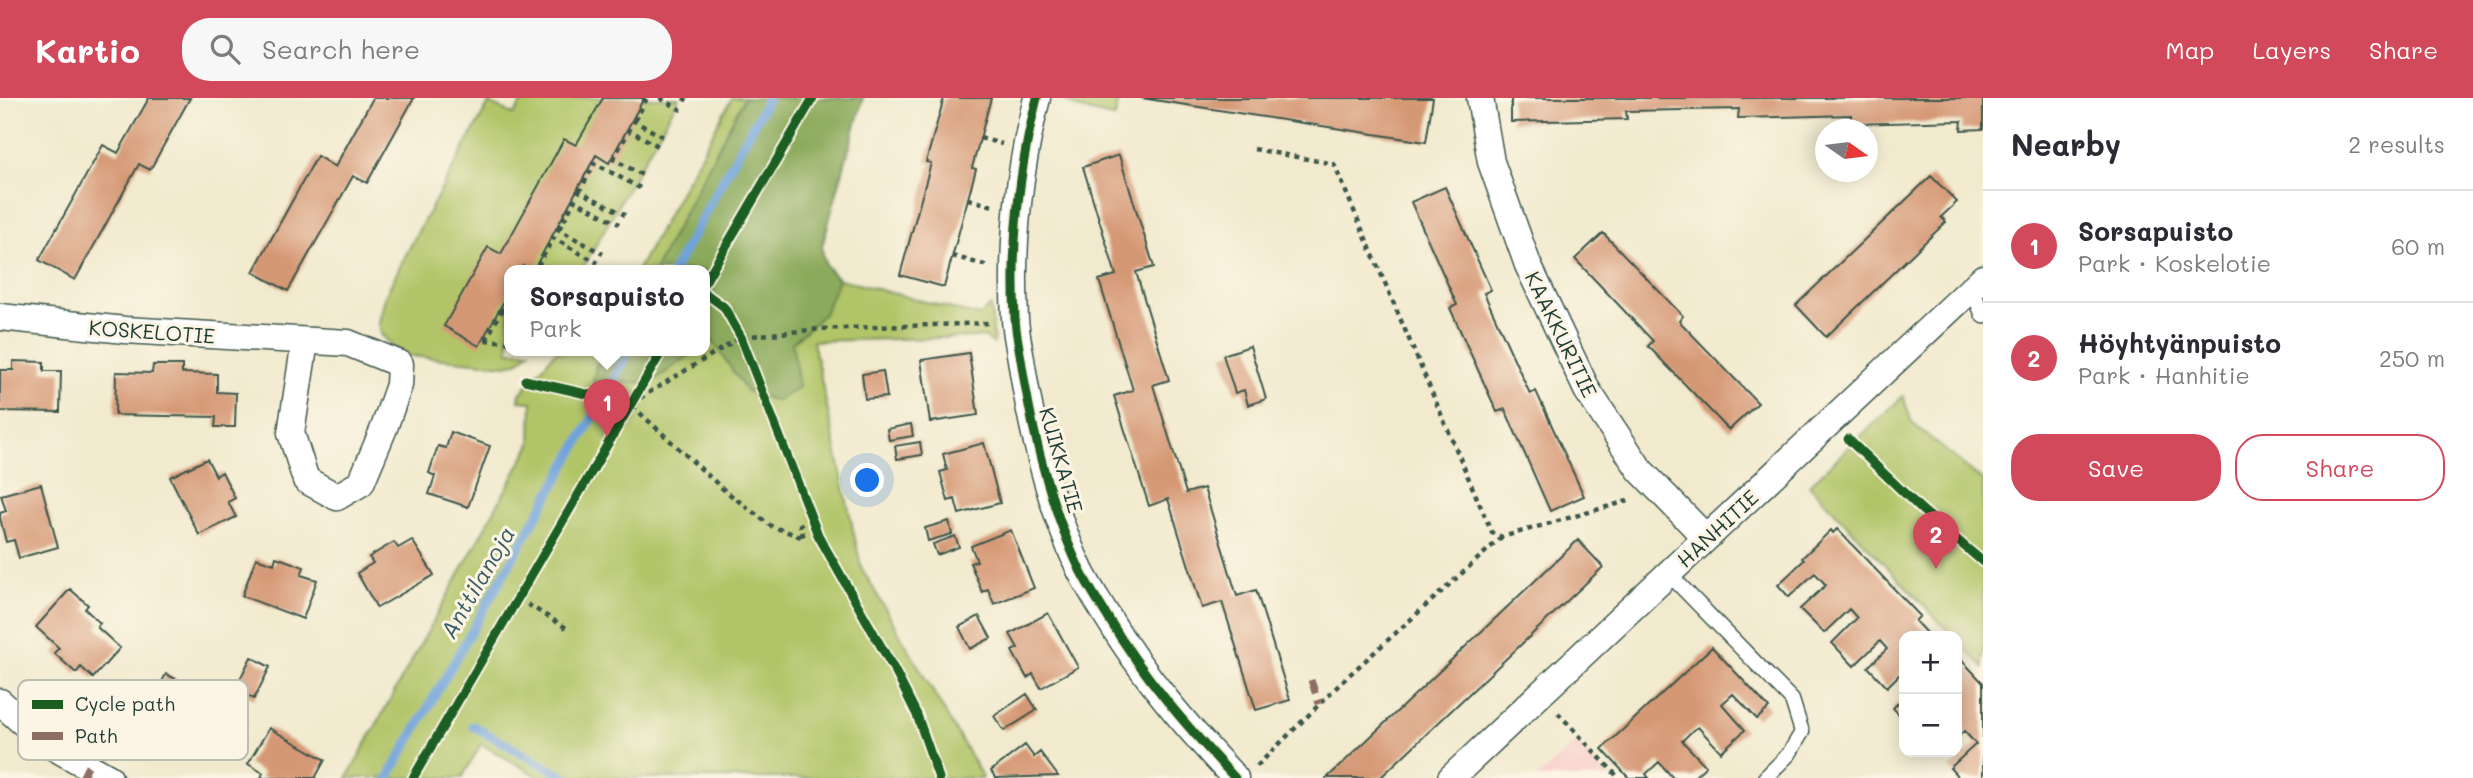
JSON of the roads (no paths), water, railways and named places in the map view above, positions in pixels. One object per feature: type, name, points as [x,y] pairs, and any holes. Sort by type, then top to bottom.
[{"type":"street","name":"KUIKKATIE","points":[[1037,98],[1017,213],[1015,322],[1030,413],[1054,505],[1080,570],[1132,657],[1180,719],[1245,773]]},
{"type":"street","name":"KAAKKURITIE","points":[[1480,98],[1491,162],[1528,265],[1587,390],[1640,470],[1706,537]]},
{"type":"street","name":"HANHITIE","points":[[1451,778],[1977,283]]},
{"type":"street","name":"KOSKELOTIE","points":[[0,317],[125,330],[348,343],[400,364],[398,384],[384,428],[361,483],[337,498],[306,480],[291,433],[305,341]]},
{"type":"street","points":[[0,702],[18,718]]},
{"type":"street","points":[[72,760],[93,774]]},
{"type":"lane","points":[[1977,283],[1983,316]]},
{"type":"lane","points":[[1668,573],[1792,700],[1802,732],[1789,754],[1765,778]]},
{"type":"waterway","name":"Anttilanoja","points":[[676,265],[768,98]]},
{"type":"waterway","name":"Anttilanoja","points":[[615,377],[626,356]]},
{"type":"waterway","name":"Anttilanoja","points":[[388,778],[600,405]]},
{"type":"waterway","points":[[473,726],[566,778]]},
{"type":"place","name":"Sorsapuisto","points":[[607,437]]},
{"type":"place","name":"Höyhtyänpuisto","points":[[1936,569]]}]
